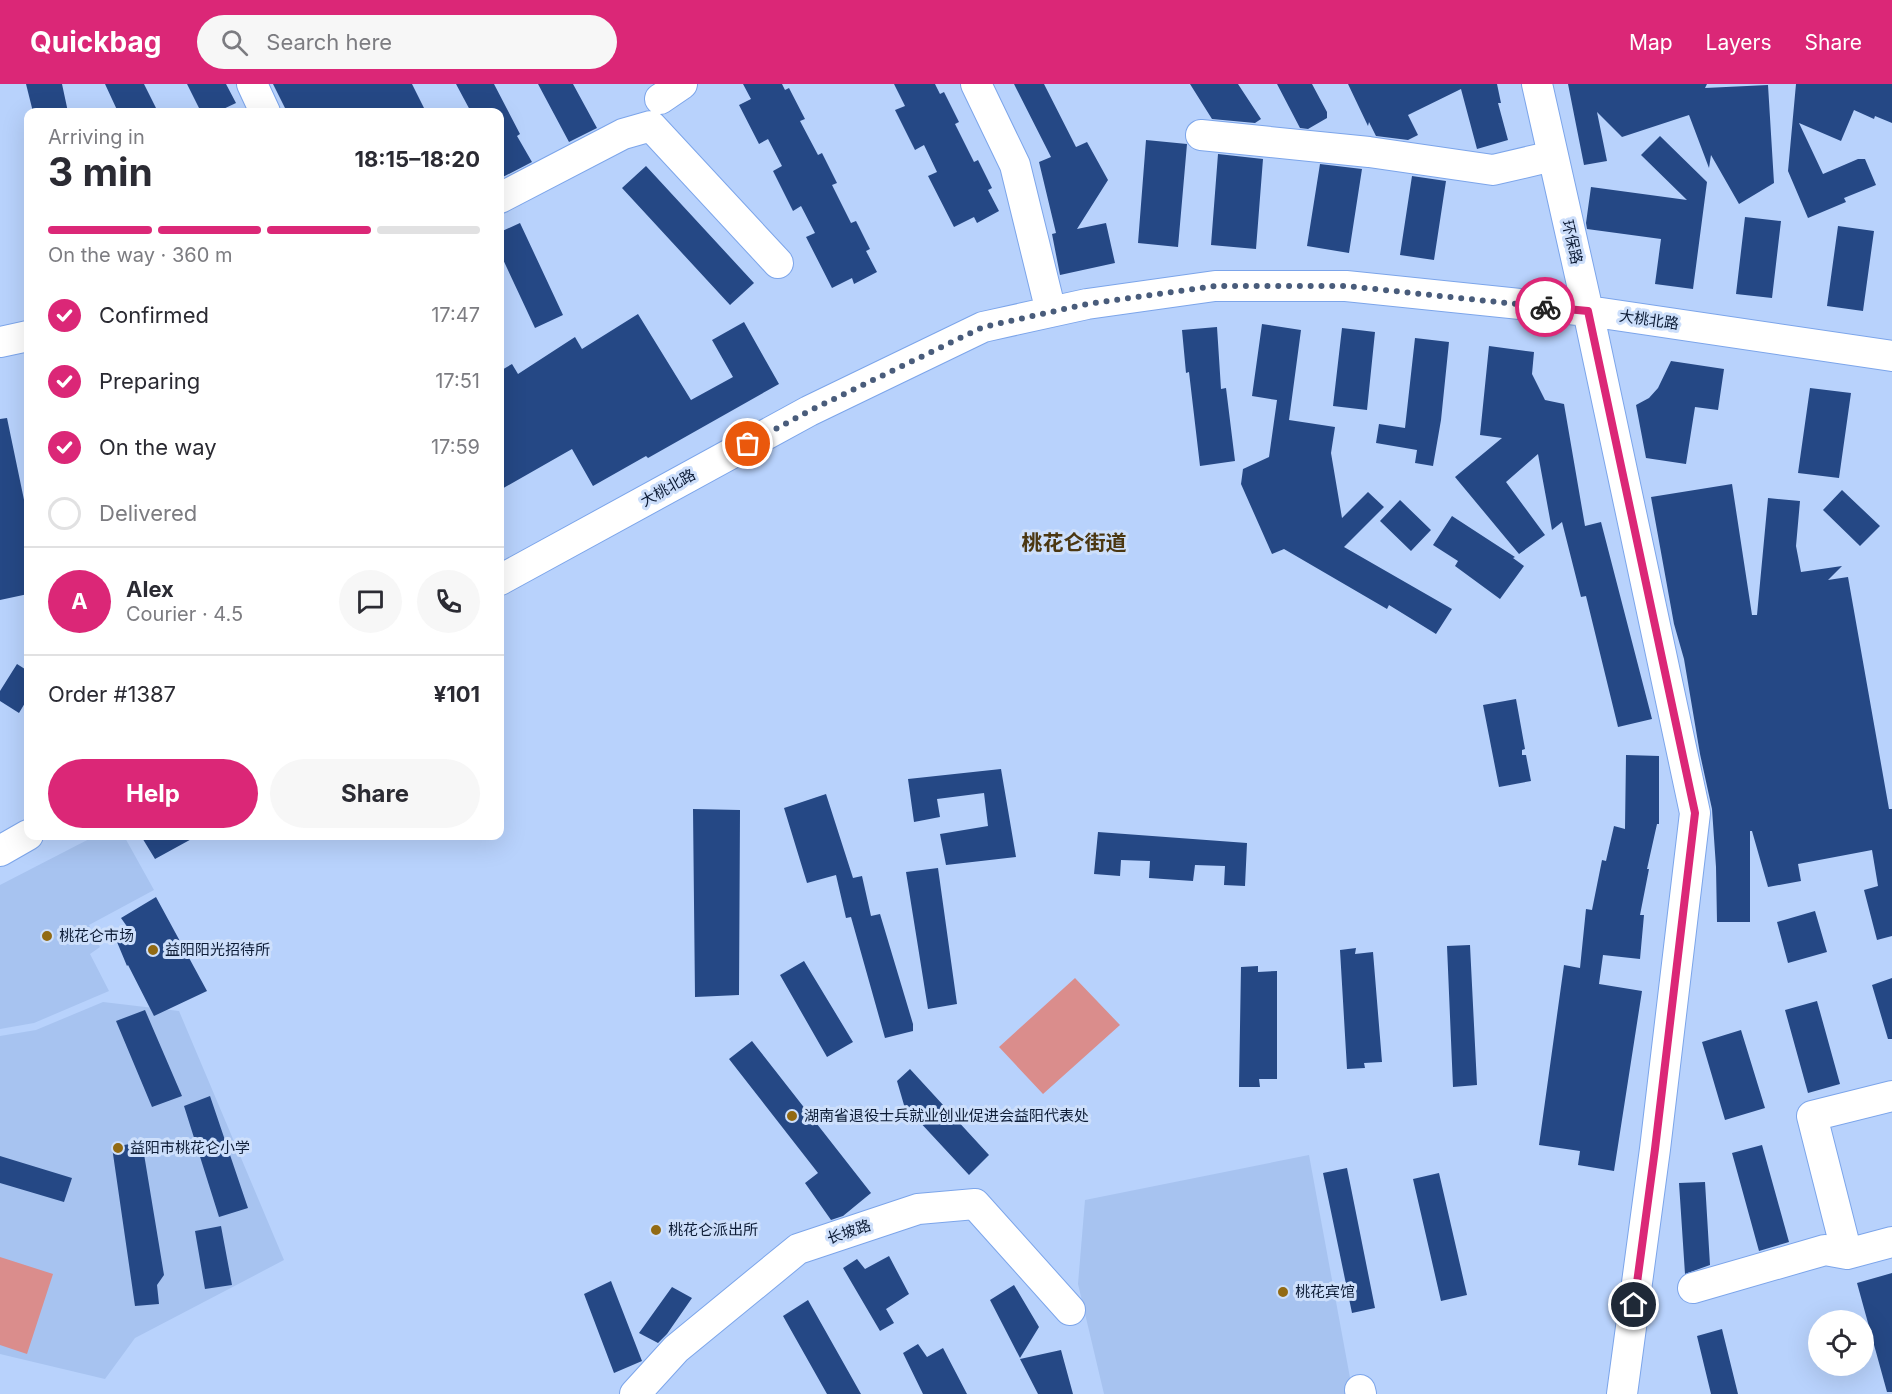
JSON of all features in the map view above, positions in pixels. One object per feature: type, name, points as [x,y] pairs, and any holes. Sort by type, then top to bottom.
[{"type":"street","points":[[252,84],[263,108]]},
{"type":"street","points":[[976,84],[1015,165],[1051,312]]},
{"type":"street","name":"环保路","points":[[1537,84],[1695,813],[1622,1394]]},
{"type":"street","points":[[504,196],[623,134],[651,126],[778,263]]},
{"type":"street","points":[[1201,135],[1369,152],[1493,170],[1553,156]]},
{"type":"street","name":"大桃北路","points":[[504,573],[809,411],[983,327],[1087,304],[1215,286],[1334,286],[1588,311],[1892,356]]},
{"type":"street","points":[[0,342],[24,337]]},
{"type":"street","points":[[0,851],[24,837]]},
{"type":"street","points":[[1847,1254],[1812,1116],[1892,1096]]},
{"type":"street","name":"长坡路","points":[[635,1394],[676,1349],[798,1249],[918,1209],[975,1204],[1070,1310]]},
{"type":"street","points":[[1693,1288],[1825,1250],[1847,1254],[1892,1242]]},
{"type":"shaded area","name":"桃花仑市场","points":[[87,840],[126,840],[154,890],[89,925],[100,947],[90,954],[109,991],[34,1023],[0,1029],[0,885]]},
{"type":"shaded area","points":[[1075,978],[1120,1025],[1043,1094],[999,1047]]},
{"type":"shaded area","name":"益阳市桃花仑小学","points":[[103,1002],[179,1011],[284,1260],[135,1338],[105,1379],[0,1354],[0,1036],[36,1030]]},
{"type":"shaded area","name":"桃花宾馆","points":[[1309,1155],[1353,1394],[1104,1394],[1078,1284],[1085,1200]]},
{"type":"shaded area","points":[[0,1257],[53,1274],[27,1354],[0,1345]]},
{"type":"building","points":[[26,84],[62,84],[67,108],[32,108]]},
{"type":"building","points":[[105,84],[144,84],[156,108],[116,108]]},
{"type":"building","points":[[187,84],[226,84],[236,103],[225,108],[199,108]]},
{"type":"building","points":[[273,84],[412,84],[424,108],[285,108]]},
{"type":"building","points":[[456,84],[494,84],[520,134],[517,136],[532,162],[504,176],[504,108],[469,108]]},
{"type":"building","points":[[538,84],[573,84],[597,128],[569,142]]},
{"type":"building","points":[[743,84],[782,84],[785,90],[789,88],[805,119],[800,121],[818,155],[822,153],[837,183],[832,185],[851,223],[856,221],[870,249],[866,251],[877,272],[854,284],[852,278],[832,288],[806,237],[815,233],[801,206],[793,211],[773,171],[782,166],[768,139],[759,144],[739,105],[751,99]]},
{"type":"building","points":[[894,84],[935,84],[940,94],[944,92],[959,122],[955,124],[974,162],[978,160],[992,188],[988,190],[999,211],[977,223],[974,217],[954,227],[928,176],[937,172],[924,145],[915,150],[895,110],[905,106]]},
{"type":"building","points":[[1014,84],[1044,84],[1076,147],[1087,142],[1108,180],[1077,229],[1106,223],[1115,263],[1060,275],[1052,234],[1056,233],[1039,162],[1051,157]]},
{"type":"building","points":[[1190,84],[1238,84],[1261,119],[1255,123],[1212,119]]},
{"type":"building","points":[[1277,84],[1312,84],[1327,112],[1327,118],[1308,129],[1300,128]]},
{"type":"building","points":[[1348,84],[1497,84],[1501,103],[1498,103],[1508,140],[1477,149],[1461,89],[1408,115],[1418,135],[1408,140],[1376,136],[1369,122],[1368,126]]},
{"type":"building","points":[[1568,84],[1707,84],[1705,88],[1768,85],[1774,183],[1739,204],[1711,155],[1709,168],[1689,115],[1622,137],[1597,112],[1607,161],[1584,165]]},
{"type":"building","points":[[1796,84],[1892,84],[1892,123],[1875,116],[1874,119],[1854,110],[1841,141],[1799,123],[1823,174],[1858,159],[1865,159],[1876,185],[1844,198],[1846,202],[1808,218],[1788,171]]},
{"type":"building","points":[[1660,136],[1707,182],[1693,289],[1655,284],[1661,239],[1587,229],[1591,187],[1687,200],[1641,155]]},
{"type":"building","points":[[1146,140],[1187,144],[1178,247],[1138,243]]},
{"type":"building","points":[[1218,154],[1263,159],[1256,249],[1211,245]]},
{"type":"building","points":[[1320,164],[1362,169],[1349,253],[1307,246]]},
{"type":"building","points":[[646,166],[754,283],[730,305],[622,188]]},
{"type":"building","points":[[1412,176],[1446,181],[1434,260],[1400,255]]},
{"type":"building","points":[[1745,217],[1781,221],[1772,298],[1736,294]]},
{"type":"building","points":[[520,223],[563,315],[535,328],[504,262],[504,230]]},
{"type":"building","points":[[1838,226],[1874,231],[1863,311],[1827,306]]},
{"type":"building","points":[[638,314],[691,400],[733,377],[712,340],[744,322],[779,384],[648,458],[646,456],[593,486],[572,449],[504,488],[504,369],[512,364],[518,374],[575,337],[582,349]]},
{"type":"building","points":[[1262,324],[1301,330],[1289,420],[1335,427],[1331,453],[1342,518],[1368,492],[1384,507],[1344,547],[1452,609],[1436,634],[1389,605],[1387,609],[1284,549],[1272,554],[1241,484],[1243,469],[1269,457],[1277,400],[1252,396]]},
{"type":"building","points":[[1217,327],[1221,389],[1226,388],[1235,461],[1200,466],[1182,330]]},
{"type":"building","points":[[1342,328],[1375,332],[1367,410],[1333,406]]},
{"type":"building","points":[[1415,338],[1449,342],[1441,420],[1433,466],[1415,463],[1417,450],[1376,443],[1379,424],[1405,428]]},
{"type":"building","points":[[1489,346],[1534,352],[1532,374],[1545,400],[1564,404],[1585,526],[1601,522],[1652,719],[1618,727],[1586,596],[1581,597],[1562,522],[1552,530],[1538,454],[1506,482],[1545,535],[1519,554],[1455,477],[1502,438],[1480,435]]},
{"type":"building","points":[[1671,361],[1724,369],[1718,410],[1695,407],[1686,464],[1646,458],[1636,405],[1649,398],[1658,388]]},
{"type":"building","points":[[1810,388],[1851,393],[1839,478],[1798,473]]},
{"type":"building","points":[[7,418],[24,500],[24,595],[0,600],[0,419]]},
{"type":"building","points":[[1732,484],[1752,615],[1757,615],[1768,498],[1800,501],[1796,546],[1801,572],[1842,566],[1828,580],[1848,577],[1889,809],[1892,809],[1892,936],[1877,940],[1864,890],[1878,886],[1872,850],[1798,864],[1801,881],[1768,887],[1752,831],[1750,831],[1750,922],[1717,922],[1712,809],[1651,497]]},
{"type":"building","points":[[1842,490],[1880,526],[1860,546],[1823,510]]},
{"type":"building","points":[[1400,500],[1431,530],[1411,551],[1380,521]]},
{"type":"building","points":[[1452,516],[1515,557],[1513,558],[1524,566],[1500,599],[1455,566],[1458,561],[1433,545]]},
{"type":"building","points":[[17,664],[24,668],[24,705],[19,713],[0,701],[0,691]]},
{"type":"building","points":[[1516,699],[1525,749],[1522,750],[1522,755],[1526,755],[1531,781],[1499,787],[1483,705]]},
{"type":"building","points":[[1626,755],[1659,756],[1659,824],[1657,824],[1647,869],[1649,869],[1640,915],[1644,915],[1640,959],[1603,955],[1599,984],[1642,991],[1614,1171],[1578,1165],[1580,1151],[1539,1145],[1564,965],[1580,968],[1586,909],[1592,910],[1602,860],[1606,861],[1614,826],[1625,829]]},
{"type":"building","points":[[1001,769],[1016,857],[946,865],[940,834],[988,826],[984,793],[937,799],[940,817],[914,822],[908,779]]},
{"type":"building","points":[[826,794],[853,878],[862,876],[871,916],[880,914],[913,1024],[913,1031],[885,1038],[851,917],[846,918],[836,875],[807,883],[784,808]]},
{"type":"building","points":[[693,809],[740,810],[739,995],[695,997]]},
{"type":"building","points":[[1098,832],[1247,843],[1245,886],[1224,885],[1225,866],[1195,865],[1193,881],[1149,878],[1150,861],[1121,860],[1120,876],[1094,874]]},
{"type":"building","points":[[143,840],[190,840],[155,859]]},
{"type":"building","points":[[938,868],[957,1004],[928,1009],[906,872]]},
{"type":"building","name":"益阳阳光招待所","points":[[156,897],[207,991],[154,1016],[117,942],[133,935],[121,918]]},
{"type":"building","points":[[1815,911],[1827,952],[1788,963],[1777,922]]},
{"type":"building","points":[[1470,945],[1477,1085],[1453,1087],[1447,946]]},
{"type":"building","points":[[1356,948],[1355,954],[1373,952],[1382,1062],[1364,1063],[1365,1068],[1347,1069],[1340,950]]},
{"type":"building","points":[[804,961],[853,1042],[827,1057],[780,975]]},
{"type":"building","points":[[1258,966],[1258,972],[1277,971],[1277,1079],[1259,1079],[1260,1087],[1239,1087],[1241,967]]},
{"type":"building","points":[[1892,978],[1892,1039],[1888,1039],[1872,985]]},
{"type":"building","points":[[1817,1001],[1840,1084],[1808,1093],[1785,1010]]},
{"type":"building","points":[[145,1010],[182,1096],[152,1107],[116,1021]]},
{"type":"building","points":[[1741,1030],[1765,1108],[1725,1120],[1702,1042]]},
{"type":"building","name":"湖南省退役士兵就业创业促进会益阳代表处","points":[[752,1041],[871,1193],[843,1216],[831,1220],[805,1183],[818,1173],[729,1059]]},
{"type":"building","points":[[910,1069],[989,1155],[969,1175],[904,1105],[897,1081]]},
{"type":"building","points":[[210,1096],[248,1208],[219,1217],[184,1106]]},
{"type":"building","points":[[142,1142],[164,1275],[157,1285],[159,1304],[135,1306],[112,1147]]},
{"type":"building","points":[[1762,1145],[1789,1242],[1759,1251],[1732,1153]]},
{"type":"building","points":[[0,1156],[72,1178],[64,1202],[0,1183]]},
{"type":"building","points":[[1347,1168],[1375,1308],[1352,1313],[1323,1173]]},
{"type":"building","points":[[1439,1173],[1467,1295],[1441,1301],[1413,1179]]},
{"type":"building","points":[[1705,1182],[1710,1265],[1685,1274],[1679,1183]]},
{"type":"building","points":[[221,1226],[232,1285],[205,1289],[195,1231]]},
{"type":"building","points":[[889,1256],[909,1294],[886,1309],[894,1323],[880,1331],[843,1268],[857,1259],[865,1269]]},
{"type":"building","points":[[1892,1273],[1892,1392],[1887,1392],[1874,1345],[1874,1310],[1864,1310],[1857,1283]]},
{"type":"building","points":[[611,1281],[642,1361],[614,1373],[584,1294]]},
{"type":"building","points":[[1014,1285],[1039,1327],[1020,1358],[990,1300]]},
{"type":"building","points":[[672,1287],[692,1298],[658,1343],[639,1333]]},
{"type":"building","points":[[808,1300],[861,1394],[827,1394],[783,1316]]},
{"type":"building","points":[[1722,1329],[1738,1394],[1711,1394],[1697,1336]]},
{"type":"building","points":[[918,1344],[927,1357],[943,1348],[967,1394],[923,1394],[903,1353]]},
{"type":"building","points":[[1061,1350],[1073,1394],[1038,1394],[1020,1359]]},
{"type":"way so far","points":[[748,444],[809,411],[983,327],[1087,304],[1215,286],[1346,286],[1545,307]]},
{"type":"place","name":"桃花仑市场","points":[[47,936]]},
{"type":"place","name":"益阳阳光招待所","points":[[153,950]]},
{"type":"place","name":"湖南省退役士兵就业创业促进会益阳代表处","points":[[792,1116]]},
{"type":"place","name":"益阳市桃花仑小学","points":[[118,1148]]},
{"type":"place","name":"桃花仑派出所","points":[[656,1230]]},
{"type":"place","name":"桃花宾馆","points":[[1283,1292]]},
{"type":"district","name":"桃花仑街道","points":[[1074,543]]},
{"type":"route","points":[[1545,307],[1588,311],[1695,813],[1634,1305]]}]
